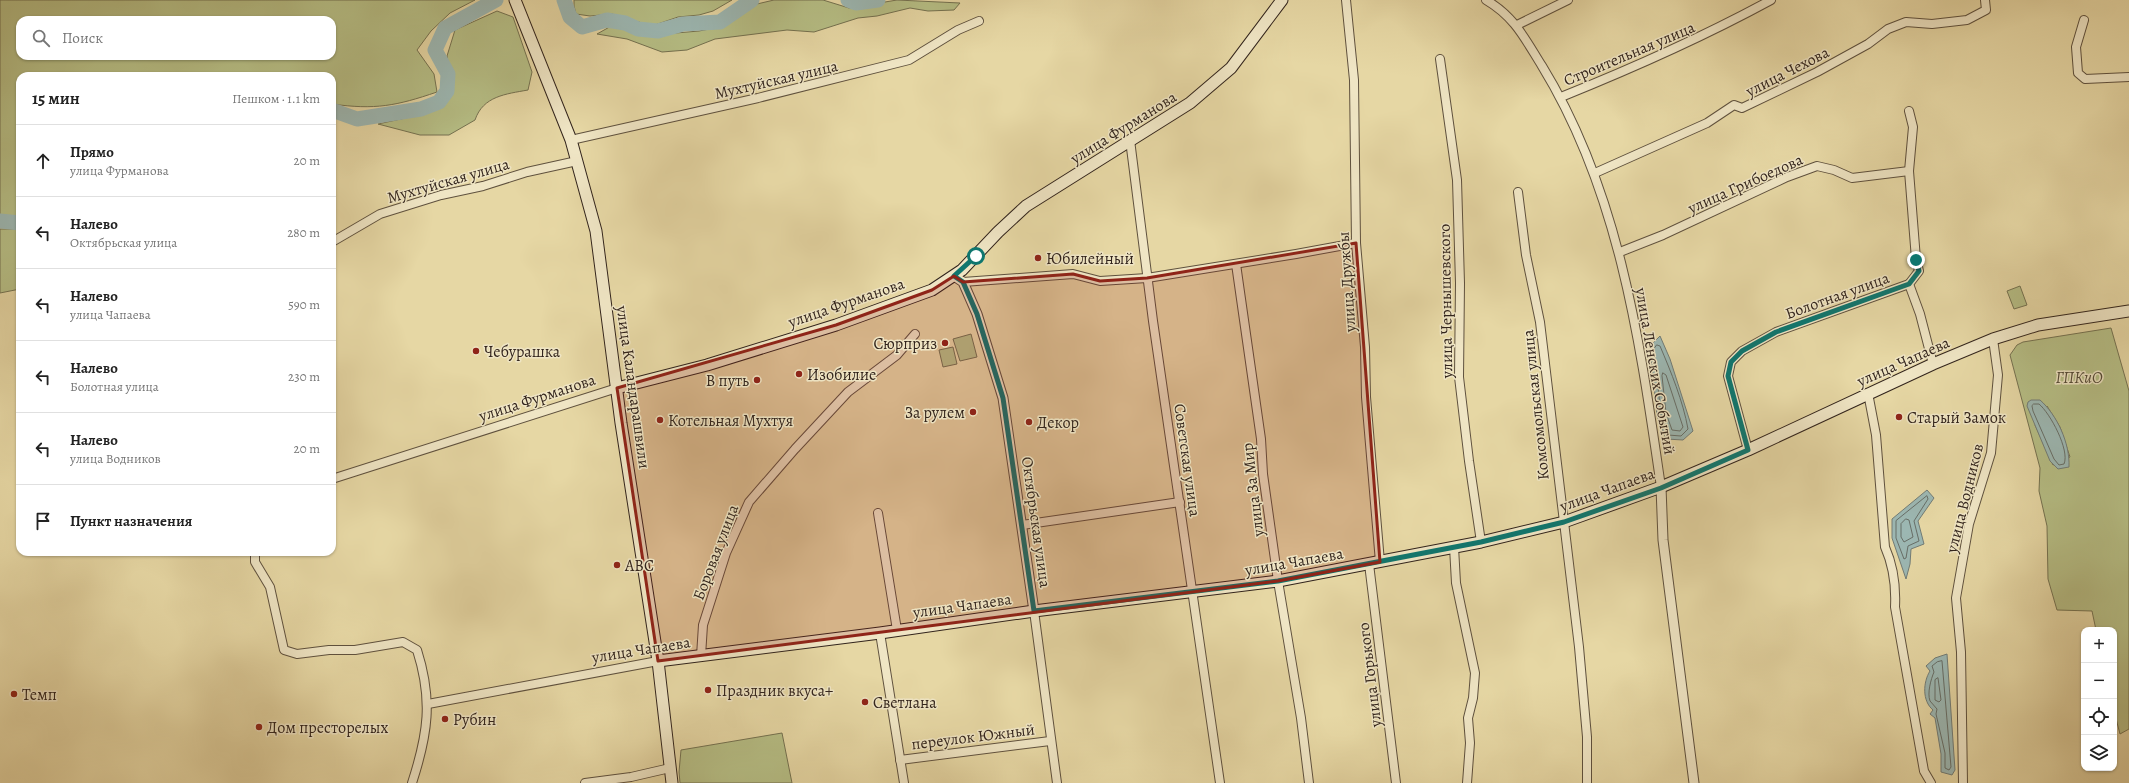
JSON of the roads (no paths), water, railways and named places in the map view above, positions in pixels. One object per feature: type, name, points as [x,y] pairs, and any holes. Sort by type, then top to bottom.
[{"type":"main road","name":"улица Фурманова","points":[[617,388],[707,365],[836,325],[958,279],[1026,206],[1190,104],[1215,84],[1231,68],[1282,0]]},
{"type":"main road","name":"улица Каландарашвили","points":[[516,3],[571,140],[596,231],[617,388],[658,661],[672,783]]},
{"type":"main road","name":"улица Чапаева","points":[[658,661],[880,633],[1034,611],[1278,581],[1481,542],[1564,522],[1661,488],[1748,450],[1868,393],[1993,339],[2038,325],[2129,310]]},
{"type":"street","name":"улица Дружбы","points":[[1346,0],[1354,80],[1356,243],[1365,347],[1366,397],[1375,563]]},
{"type":"street","name":"улица Ленских Событий","points":[[1486,0],[1496,6],[1517,25],[1561,97],[1595,173],[1620,252],[1637,335],[1661,488],[1663,540],[1694,783]]},
{"type":"street","points":[[1517,25],[1568,0]]},
{"type":"street","name":"Строительная улица","points":[[1561,97],[1655,58],[1711,32],[1771,0]]},
{"type":"street","name":"улица Чехова","points":[[1595,173],[1707,123],[1734,105],[1742,108],[1784,90],[1868,44],[1888,29],[1906,22],[1932,24],[1967,20],[1986,10],[1985,0]]},
{"type":"street","points":[[2084,20],[2076,47],[2078,73],[2085,79],[2129,77]]},
{"type":"street","name":"Мухтуйская улица","points":[[571,140],[795,89],[909,60],[958,30],[979,21]]},
{"type":"street","name":"улица Чернышевского","points":[[1440,60],[1457,180],[1460,283],[1459,377],[1481,542]]},
{"type":"street","points":[[1909,111],[1913,127],[1909,171],[1916,260],[1919,271],[1909,284],[1920,314],[1933,364]]},
{"type":"street","name":"Советская улица","points":[[1130,140],[1147,278],[1220,783]]},
{"type":"street","name":"Мухтуйская улица","points":[[336,240],[380,214],[441,195],[483,186],[527,172],[578,161]]},
{"type":"street","name":"улица Грибоедова","points":[[1620,252],[1663,235],[1787,177],[1817,166],[1834,170],[1852,178],[1909,171]]},
{"type":"street","name":"Комсомольская улица","points":[[1518,192],[1526,255],[1540,322],[1579,648],[1587,737],[1587,783]]},
{"type":"street","points":[[958,279],[1073,274],[1100,281],[1147,278],[1356,243]]},
{"type":"street","name":"улица За Мир","points":[[1236,264],[1261,439],[1263,474],[1278,581],[1301,718],[1309,783]]},
{"type":"street","name":"Октябрьская улица","points":[[958,279],[977,314],[1003,398],[1034,611],[1056,783]]},
{"type":"street","name":"Болотная улица","points":[[1748,450],[1728,376],[1731,362],[1742,351],[1776,332],[1909,284]]},
{"type":"street","name":"Боровая улица","points":[[701,656],[703,625],[726,553],[749,502],[848,392],[897,355],[915,334]]},
{"type":"street","name":"улица Водников","points":[[1963,783],[1961,652],[1956,598],[1968,524],[1991,453],[1998,375],[1993,339]]},
{"type":"street","name":"улица Фурманова","points":[[336,478],[617,388]]},
{"type":"street","points":[[1868,393],[1876,435],[1885,547],[1890,558],[1896,594],[1895,607],[1924,771],[1931,783]]},
{"type":"street","points":[[1022,525],[1180,502]]},
{"type":"street","points":[[878,513],[897,630]]},
{"type":"street","points":[[1454,547],[1456,583],[1475,673],[1473,698],[1468,718],[1470,743],[1467,783]]},
{"type":"street","points":[[255,556],[255,562],[270,587],[284,650],[297,654],[329,650],[355,650],[403,642],[417,650],[428,704],[423,750],[412,783]]},
{"type":"street","name":"улица Горького","points":[[1375,563],[1396,783]]},
{"type":"street","points":[[880,633],[904,783]]},
{"type":"street","name":"улица Чапаева","points":[[428,704],[658,661]]},
{"type":"street","name":"переулок Южный","points":[[900,760],[1050,741]]},
{"type":"street","points":[[585,783],[631,777],[670,768]]},
{"type":"water","points":[[1660,336],[1670,359],[1693,431],[1683,440],[1666,439],[1657,416],[1650,346]]},
{"type":"water","points":[[2031,400],[2040,400],[2057,421],[2065,439],[2069,458],[2069,467],[2058,469],[2050,461],[2027,406],[2028,402]]},
{"type":"water","points":[[1927,490],[1934,498],[1918,521],[1924,544],[1911,549],[1910,564],[1906,579],[1892,538],[1892,519]]},
{"type":"water","points":[[1947,654],[1955,770],[1952,775],[1941,772],[1941,754],[1935,718],[1930,714],[1933,710],[1929,706],[1925,697],[1926,680],[1930,671],[1926,666],[1935,658]]},
{"type":"waterway","points":[[336,111],[357,119],[421,109],[439,102],[447,91],[448,74],[435,50],[445,28],[496,0]]},
{"type":"waterway","points":[[564,0],[570,17],[582,27],[607,20],[625,23],[638,29],[658,31],[683,24],[720,22],[752,0]]},
{"type":"waterway","points":[[848,0],[856,3],[878,0]]},
{"type":"waterway","points":[[0,221],[16,223]]},
{"type":"place","name":"Юбилейный","points":[[1038,258]]},
{"type":"place","name":"Сюрприз","points":[[945,343]]},
{"type":"place","name":"Чебурашка","points":[[476,351]]},
{"type":"place","name":"Изобилие","points":[[799,374]]},
{"type":"place","name":"В путь","points":[[757,380]]},
{"type":"place","name":"За рулем","points":[[973,412]]},
{"type":"place","name":"Старый Замок","points":[[1899,417]]},
{"type":"place","name":"Котельная Мухтуя","points":[[660,420]]},
{"type":"place","name":"Декор","points":[[1029,422]]},
{"type":"place","name":"ABC","points":[[617,565]]},
{"type":"place","name":"Праздник вкуса+","points":[[708,690]]},
{"type":"place","name":"Темп","points":[[14,694]]},
{"type":"place","name":"Светлана","points":[[865,702]]},
{"type":"place","name":"Рубин","points":[[445,719]]},
{"type":"place","name":"Дом престорелых","points":[[259,727]]},
{"type":"park label","name":"ГПКиО","points":[[2079,377]]}]
